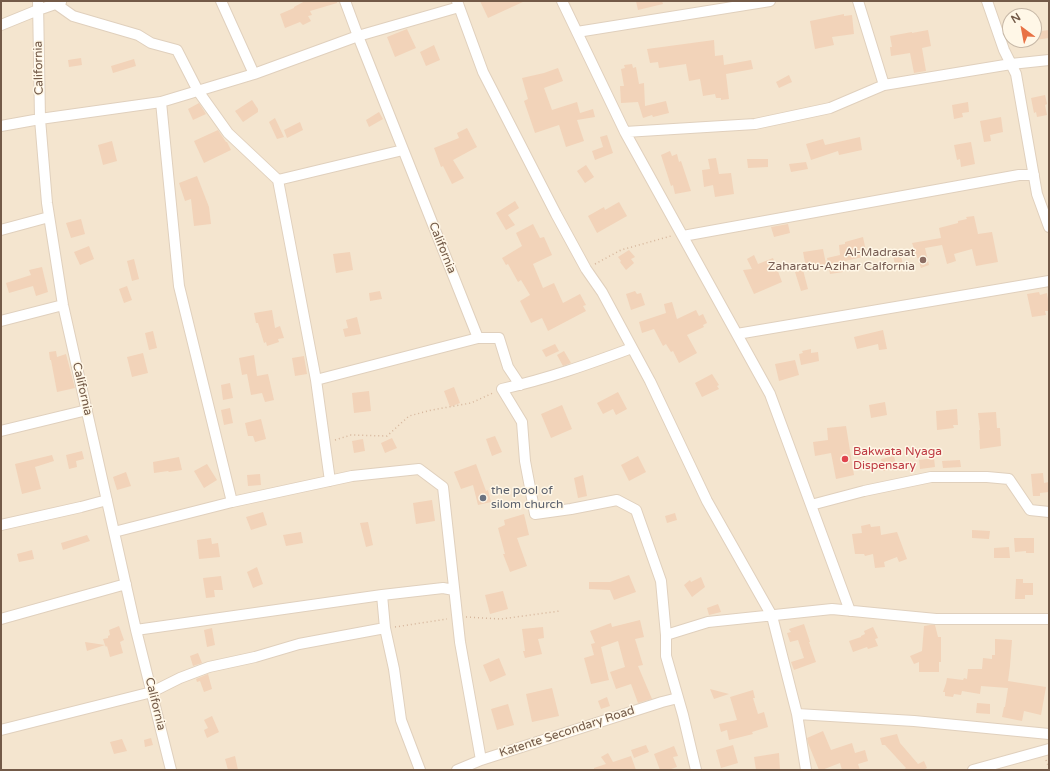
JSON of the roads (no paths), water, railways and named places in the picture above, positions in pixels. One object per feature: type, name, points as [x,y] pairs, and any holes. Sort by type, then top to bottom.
[{"type":"street","points":[[222,1],[254,74]]},
{"type":"street","name":"California","points":[[345,1],[478,338]]},
{"type":"street","points":[[562,1],[625,132],[770,394],[810,506],[850,611]]},
{"type":"street","points":[[577,32],[770,1]]},
{"type":"street","points":[[858,1],[884,85]]},
{"type":"street","points":[[987,1],[1004,50],[1016,74],[1037,194],[1049,227]]},
{"type":"street","points":[[1,25],[36,4],[59,2],[73,16],[138,35],[151,43],[177,50],[198,91],[228,133],[278,180],[316,380],[330,481]]},
{"type":"street","name":"California","points":[[36,4],[40,119],[49,217],[63,305],[136,630],[171,770]]},
{"type":"street","points":[[1,126],[161,102],[254,74],[358,36],[458,4],[483,72],[556,214],[586,269],[602,292],[650,381],[707,501],[772,616],[797,714],[806,770]]},
{"type":"street","points":[[625,132],[755,124],[830,108],[884,85],[1011,64],[1049,60]]},
{"type":"street","points":[[161,102],[179,286],[232,502]]},
{"type":"street","points":[[278,180],[403,150]]},
{"type":"street","points":[[682,235],[1019,174],[1034,175]]},
{"type":"street","points":[[1,230],[49,217]]},
{"type":"street","points":[[737,334],[1049,281]]},
{"type":"street","points":[[1,321],[63,305]]},
{"type":"street","points":[[316,380],[478,338],[499,338],[508,367],[520,386]]},
{"type":"street","points":[[632,348],[520,386],[502,389],[522,422],[526,461],[535,514],[617,500],[636,510],[661,581],[666,635],[666,656],[696,770]]},
{"type":"street","points":[[1,431],[87,410]]},
{"type":"street","points":[[114,532],[232,502],[352,476],[419,469],[443,487],[460,642],[481,760]]},
{"type":"street","points":[[810,506],[864,491],[931,477],[987,477],[1009,479],[1030,510],[1049,512]]},
{"type":"street","points":[[1,525],[107,500]]},
{"type":"street","points":[[1,619],[126,584]]},
{"type":"street","points":[[136,630],[382,595],[443,588],[454,590]]},
{"type":"street","points":[[382,595],[401,720],[420,770]]},
{"type":"street","points":[[666,635],[708,622],[832,609],[936,618],[1049,619]]},
{"type":"street","points":[[1,730],[152,692],[180,678],[209,667],[255,657],[299,644],[386,628]]},
{"type":"street","name":"Katente Secondary Road","points":[[457,770],[481,760],[654,704],[678,698]]},
{"type":"street","points":[[797,714],[914,721],[1049,734]]},
{"type":"street","points":[[973,770],[1049,749]]},
{"type":"place","name":"Al-Madrasat Zaharatu-Azihar Calfornia","points":[[923,260]]},
{"type":"place","name":"Bakwata Nyaga Dispensary","points":[[845,459]]},
{"type":"place","name":"the pool of silom church","points":[[483,498]]}]
